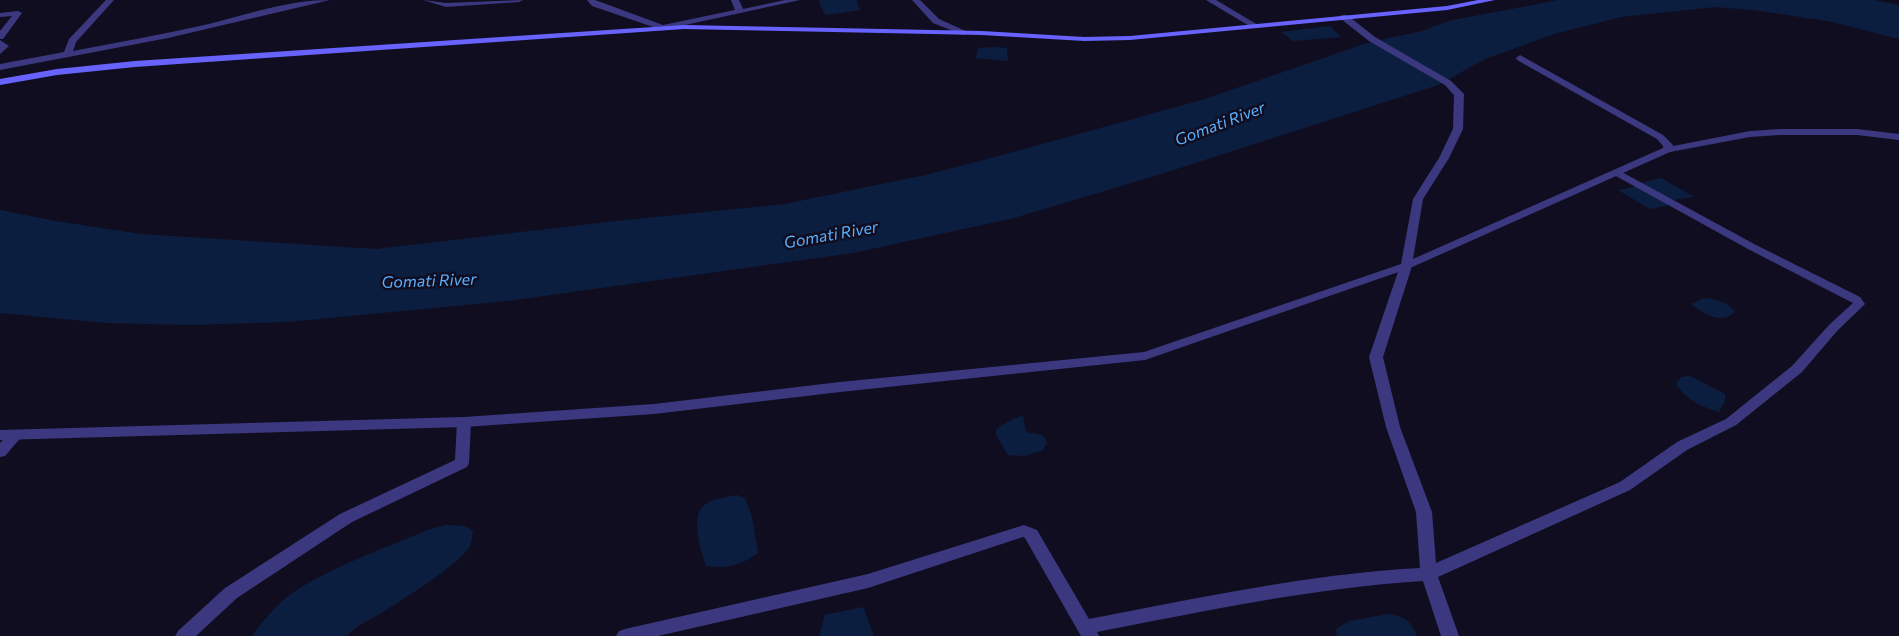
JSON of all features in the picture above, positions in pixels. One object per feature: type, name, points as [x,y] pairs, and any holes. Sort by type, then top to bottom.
[{"type":"main road","points":[[0,82],[56,72],[125,65],[662,28],[715,27],[966,33],[1084,39],[1130,38],[1447,8],[1491,0]]},
{"type":"street","points":[[68,54],[72,42],[110,0]]},
{"type":"street","points":[[0,67],[212,26],[280,7],[326,0]]},
{"type":"street","points":[[426,0],[446,5],[518,0]]},
{"type":"street","points":[[591,0],[596,4],[662,28],[796,0]]},
{"type":"street","points":[[735,0],[740,12]]},
{"type":"street","points":[[916,0],[936,21],[966,33]]},
{"type":"street","points":[[1210,0],[1254,25]]},
{"type":"street","points":[[0,15],[18,13],[0,36]]},
{"type":"street","points":[[1344,17],[1372,39],[1448,84],[1459,94],[1458,129],[1444,158],[1418,199],[1406,266],[1376,357],[1393,427],[1424,512],[1429,574],[1450,636]]},
{"type":"street","points":[[0,42],[5,46],[0,51]]},
{"type":"street","points":[[1520,58],[1660,137],[1668,145],[1668,150]]},
{"type":"street","points":[[0,435],[464,422],[654,409],[840,386],[1145,356],[1406,266],[1668,150],[1750,134],[1780,132],[1857,132],[1899,137]]},
{"type":"street","points":[[625,636],[868,581],[1024,531],[1031,534],[1087,632],[1302,587],[1394,575],[1429,574],[1625,486],[1682,446],[1731,422],[1797,369],[1833,328],[1860,302],[1752,247],[1618,173]]},
{"type":"street","points":[[184,636],[231,593],[346,518],[459,465],[464,460],[464,422]]},
{"type":"street","points":[[0,452],[16,435]]},
{"type":"water","points":[[820,0],[856,0],[860,10],[827,15],[824,13],[819,2]]},
{"type":"water","name":"Gomati River","points":[[1559,0],[1873,0],[1899,5],[1899,39],[1828,21],[1753,10],[1715,7],[1621,17],[1557,33],[1485,59],[1438,85],[1161,174],[1014,218],[853,253],[507,301],[287,322],[191,325],[107,323],[0,313],[0,210],[55,221],[141,234],[376,249],[616,221],[785,204],[925,175],[995,157],[1202,100],[1367,43],[1422,31],[1448,21]]},
{"type":"water","points":[[1330,26],[1341,37],[1293,41],[1281,32]]},
{"type":"water","points":[[978,48],[1007,48],[1008,61],[976,58]]},
{"type":"water","points":[[1661,178],[1694,197],[1672,200],[1641,183]]},
{"type":"water","points":[[1637,186],[1670,205],[1650,209],[1618,190]]},
{"type":"water","points":[[1704,298],[1721,302],[1735,312],[1730,316],[1718,318],[1701,311],[1691,304]]},
{"type":"water","points":[[1690,376],[1725,394],[1725,401],[1719,412],[1695,402],[1680,390],[1676,384],[1681,377]]},
{"type":"water","points":[[1023,416],[1026,432],[1043,435],[1047,443],[1043,450],[1025,456],[1008,455],[996,435],[996,429],[1013,419]]},
{"type":"water","points":[[737,495],[745,498],[752,517],[758,553],[746,561],[734,565],[706,566],[698,533],[698,515],[706,504],[713,500]]},
{"type":"water","points":[[446,525],[465,526],[473,531],[470,546],[465,553],[428,582],[358,626],[347,636],[252,636],[280,603],[306,584],[359,558],[430,529]]},
{"type":"water","points":[[863,607],[874,636],[819,636],[825,615]]},
{"type":"water","points":[[1388,614],[1399,616],[1406,620],[1417,636],[1337,636],[1336,629],[1349,621]]}]
